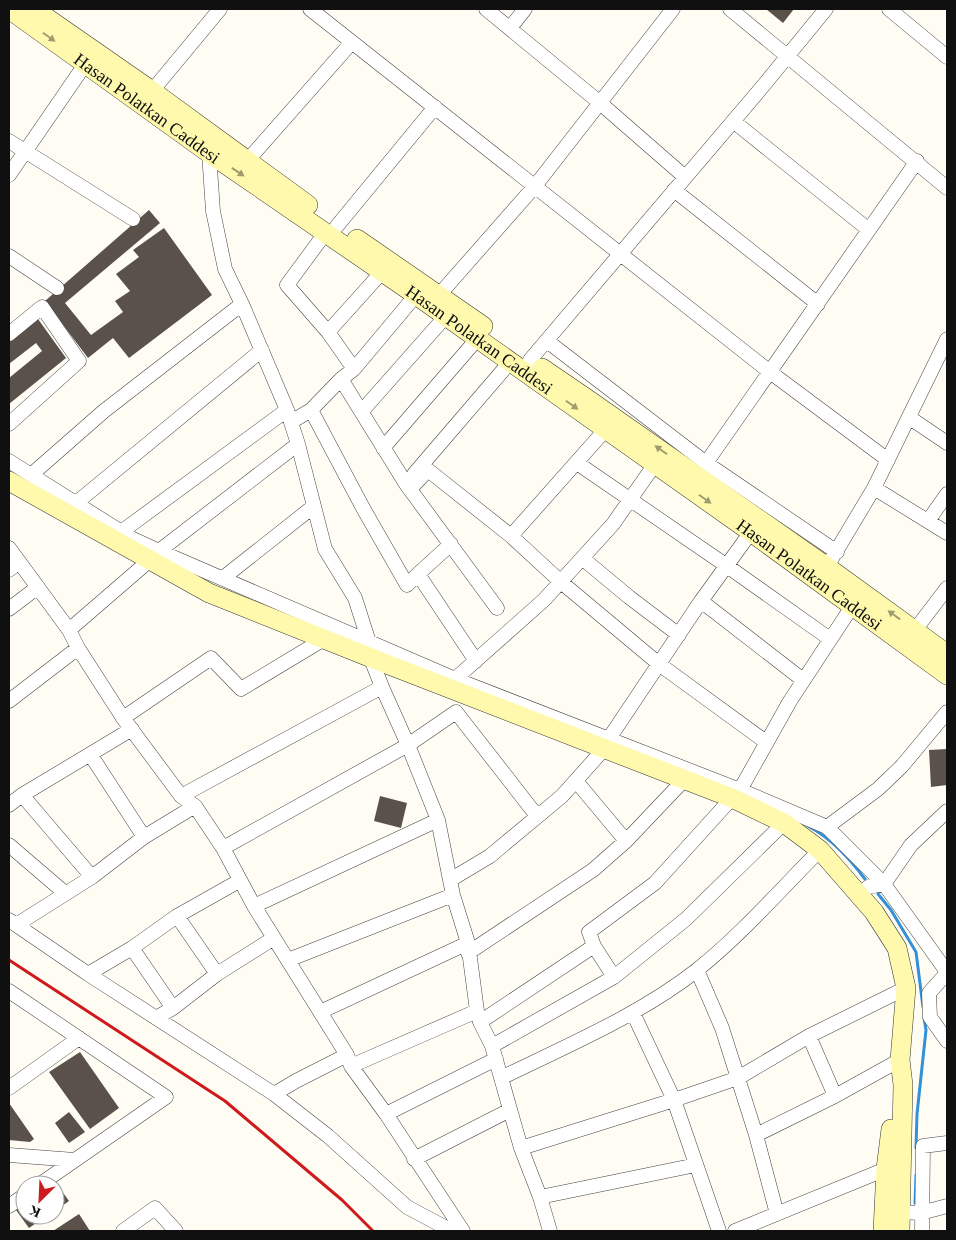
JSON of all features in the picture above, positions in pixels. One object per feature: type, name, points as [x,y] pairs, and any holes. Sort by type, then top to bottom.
[{"type":"main road","name":"Hasan Polatkan Caddesi","points":[[9,9],[209,153],[439,295],[827,566],[947,654]]},
{"type":"main road","name":"Hasan Polatkan Caddesi","points":[[34,9],[152,91],[247,161],[382,272],[511,361],[751,532],[827,566],[853,605],[947,674]]},
{"type":"main road","points":[[9,481],[154,556],[209,593],[324,639],[370,650],[472,698],[606,744],[684,780],[736,794],[784,824],[820,850],[874,912],[897,948],[906,988],[900,1060],[886,1169],[883,1231]]},
{"type":"main road","points":[[900,1060],[903,1085],[900,1231]]},
{"type":"street","points":[[152,91],[220,9]]},
{"type":"street","points":[[310,9],[770,372],[888,460]]},
{"type":"street","points":[[486,9],[599,102],[685,177]]},
{"type":"street","points":[[510,28],[525,9]]},
{"type":"street","points":[[439,295],[535,186],[673,9]]},
{"type":"street","points":[[730,9],[917,161],[947,188]]},
{"type":"street","points":[[530,360],[826,9]]},
{"type":"street","points":[[889,9],[947,57]]},
{"type":"street","points":[[247,161],[352,42]]},
{"type":"street","points":[[9,175],[86,63]]},
{"type":"street","points":[[354,369],[328,332],[288,285],[332,229],[435,107]]},
{"type":"street","points":[[733,121],[869,230]]},
{"type":"street","points":[[9,141],[133,219]]},
{"type":"street","points":[[209,153],[213,211],[225,269],[242,304],[289,416],[325,549],[355,598],[382,687],[438,820],[453,895],[468,948],[479,1017],[494,1052],[521,1148],[540,1197],[550,1231]]},
{"type":"street","points":[[706,463],[917,161]]},
{"type":"street","points":[[674,190],[818,304]]},
{"type":"street","points":[[9,256],[58,288]]},
{"type":"street","points":[[328,332],[382,272]]},
{"type":"street","points":[[121,532],[289,416],[311,410],[341,379],[354,369],[416,295]]},
{"type":"street","points":[[32,475],[104,411],[242,304]]},
{"type":"street","points":[[9,334],[42,307],[79,361],[9,424]]},
{"type":"street","points":[[362,411],[446,316]]},
{"type":"street","points":[[383,448],[478,338]]},
{"type":"street","points":[[547,341],[706,463],[827,566],[874,488],[910,418],[947,339]]},
{"type":"street","points":[[76,503],[262,350]]},
{"type":"street","points":[[408,486],[511,361]]},
{"type":"street","points":[[341,379],[408,486],[497,608]]},
{"type":"street","points":[[311,410],[363,508],[407,584],[451,544]]},
{"type":"street","points":[[910,418],[947,443]]},
{"type":"street","points":[[511,536],[606,429]]},
{"type":"street","points":[[69,630],[154,556],[298,444]]},
{"type":"street","points":[[9,462],[121,532],[154,556],[223,578],[370,650],[455,679],[606,744],[827,827],[884,884],[947,972],[929,993],[930,1017],[947,1040]]},
{"type":"street","points":[[577,463],[830,639]]},
{"type":"street","points":[[455,679],[544,600],[561,582],[613,524],[655,464]]},
{"type":"street","points":[[408,486],[428,470],[511,536],[561,582],[659,664],[766,742]]},
{"type":"street","points":[[874,488],[947,533]]},
{"type":"street","points":[[928,522],[947,494]]},
{"type":"street","points":[[223,578],[314,506]]},
{"type":"street","points":[[450,880],[490,856],[562,796],[576,781],[606,744],[701,601],[751,532]]},
{"type":"street","points":[[9,548],[14,566],[38,587],[69,630],[78,648],[127,723],[181,796],[195,806],[223,848],[254,906],[349,1061],[463,1231]]},
{"type":"street","points":[[582,558],[629,598],[679,634]]},
{"type":"street","points":[[418,574],[476,661]]},
{"type":"street","points":[[9,609],[38,587]]},
{"type":"street","points":[[915,630],[947,588]]},
{"type":"street","points":[[701,601],[803,680]]},
{"type":"street","points":[[614,977],[594,946],[589,932],[655,883],[736,794],[803,680],[853,605]]},
{"type":"street","points":[[9,805],[22,795],[90,754],[211,658],[241,689],[324,639]]},
{"type":"street","points":[[9,701],[78,648]]},
{"type":"street","points":[[181,796],[382,687]]},
{"type":"street","points":[[223,848],[408,745],[456,712],[472,698]]},
{"type":"street","points":[[456,712],[537,816]]},
{"type":"street","points":[[827,827],[878,789],[902,766],[947,712]]},
{"type":"street","points":[[90,754],[144,837]]},
{"type":"street","points":[[320,1012],[468,948],[593,870],[626,842],[684,780]]},
{"type":"street","points":[[576,781],[626,842]]},
{"type":"street","points":[[22,795],[92,877]]},
{"type":"street","points":[[195,806],[144,837],[92,877],[12,923],[274,1094],[328,1136],[407,1207],[452,1231]]},
{"type":"street","points":[[861,896],[868,887],[884,884],[911,845],[947,811]]},
{"type":"street","points":[[254,906],[438,820]]},
{"type":"street","points":[[386,1114],[494,1052],[614,977],[686,919],[784,824]]},
{"type":"street","points":[[9,845],[65,893]]},
{"type":"street","points":[[501,1078],[633,1013],[697,970],[820,850]]},
{"type":"street","points":[[88,974],[132,948],[177,916],[240,881]]},
{"type":"street","points":[[288,960],[453,895]]},
{"type":"street","points":[[177,916],[217,974]]},
{"type":"street","points":[[156,1018],[173,1008],[217,974],[274,938]]},
{"type":"street","points":[[274,1094],[296,1081],[349,1061],[479,1017],[594,946]]},
{"type":"street","points":[[132,948],[173,1008]]},
{"type":"street","points":[[697,970],[722,1028],[756,1135],[777,1214]]},
{"type":"street","points":[[521,1148],[738,1078],[809,1036],[906,988]]},
{"type":"street","points":[[11,995],[166,1097],[53,1175]]},
{"type":"street","points":[[633,1013],[674,1100],[719,1231]]},
{"type":"street","points":[[809,1036],[835,1096]]},
{"type":"street","points":[[9,1088],[79,1038]]},
{"type":"street","points":[[756,1135],[835,1096],[900,1060]]},
{"type":"street","points":[[414,1159],[510,1110]]},
{"type":"street","points":[[922,1231],[923,1146],[947,1143]]},
{"type":"street","points":[[9,1155],[75,1160]]},
{"type":"street","points":[[540,1197],[696,1165]]},
{"type":"street","points":[[735,1231],[886,1169]]},
{"type":"street","points":[[900,1212],[921,1212],[947,1206]]},
{"type":"street","points":[[123,1231],[155,1208],[176,1231]]},
{"type":"building","points":[[766,9],[794,9],[783,23]]},
{"type":"building","points":[[149,210],[160,223],[65,303],[91,335],[123,312],[115,301],[130,291],[116,274],[139,257],[133,250],[164,228],[212,295],[129,358],[113,338],[88,358],[45,301]]},
{"type":"building","points":[[38,319],[66,358],[9,404],[9,378],[42,351],[36,343],[9,364],[9,342]]},
{"type":"building","points":[[947,749],[947,785],[931,787],[929,750]]},
{"type":"building","points":[[380,796],[407,803],[401,828],[374,821]]},
{"type":"building","points":[[80,1052],[119,1108],[90,1129],[49,1072]]},
{"type":"building","points":[[9,1103],[34,1139],[30,1142],[9,1140]]},
{"type":"building","points":[[69,1112],[85,1132],[69,1143],[55,1123]]},
{"type":"building","points":[[65,1195],[69,1201],[65,1204]]},
{"type":"building","points":[[79,1214],[90,1231],[53,1231],[65,1225]]},
{"type":"waterway","points":[[808,826],[840,850],[865,879]]},
{"type":"waterway","points":[[878,894],[891,910],[916,952],[923,1007]]},
{"type":"waterway","points":[[916,1148],[917,1114],[926,1030],[924,1018]]},
{"type":"waterway","points":[[915,1203],[916,1175]]},
{"type":"railway","points":[[9,960],[225,1101],[342,1200],[373,1231]]}]
